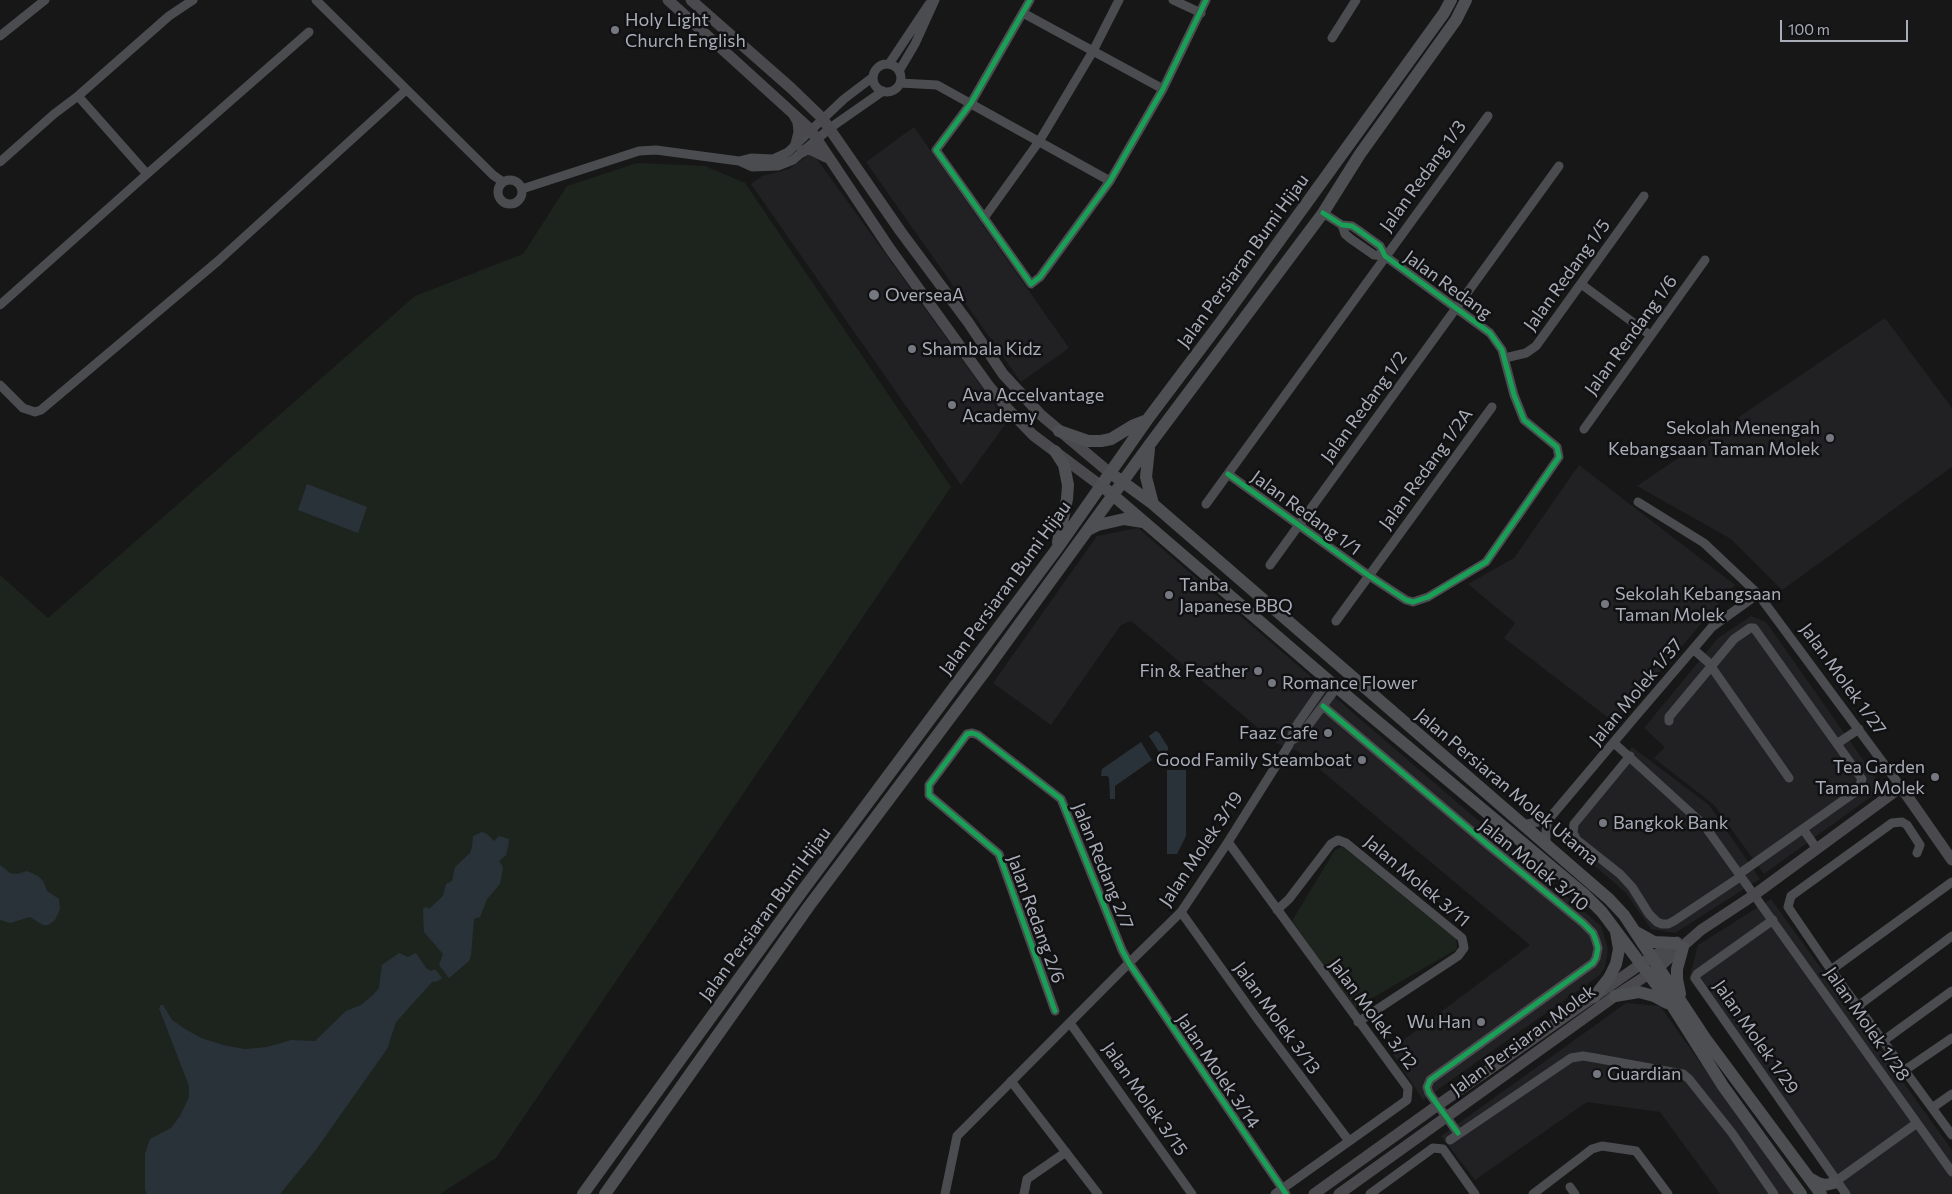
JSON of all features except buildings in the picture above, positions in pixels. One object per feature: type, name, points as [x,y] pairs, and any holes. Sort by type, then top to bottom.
[{"type":"main road","points":[[668,0],[810,129],[890,249],[988,385],[1033,435],[1146,522],[1332,683],[1584,894],[1650,966],[1678,1006],[1705,1038],[1821,1194]]},
{"type":"main road","points":[[691,0],[791,88],[822,118],[1003,374],[1028,403],[1110,473]]},
{"type":"main road","name":"Jalan Persiaran Bumi Hijau","points":[[583,1194],[854,822],[1056,550],[1147,420],[1332,168],[1444,13],[1451,0]]},
{"type":"main road","name":"Jalan Persiaran Bumi Hijau","points":[[605,1194],[809,906],[927,749],[1086,530],[1323,213],[1360,154],[1456,20],[1466,0]]},
{"type":"main road","points":[[792,112],[798,127],[799,148],[812,150],[828,158]]},
{"type":"main road","points":[[1323,213],[1316,202],[1332,168]]},
{"type":"main road","points":[[1278,242],[1311,208],[1323,213]]},
{"type":"main road","points":[[1059,431],[1088,441],[1101,441],[1111,439],[1134,425],[1147,420]]},
{"type":"main road","points":[[1150,444],[1146,460],[1146,477],[1152,504]]},
{"type":"main road","points":[[1055,451],[1064,464],[1068,485],[1066,508],[1056,550]]},
{"type":"main road","name":"Jalan Persiaran Molek Utama","points":[[1110,473],[1152,504],[1609,898],[1624,915],[1634,931],[1650,966]]},
{"type":"main road","points":[[1086,530],[1124,519],[1146,522]]},
{"type":"main road","points":[[915,739],[927,749]]},
{"type":"main road","name":"Jalan Persiaran Molek","points":[[1339,1194],[1615,996],[1650,966],[1754,895],[1901,787]]},
{"type":"main road","name":"Jalan Molek 1/27","points":[[1901,787],[1952,860]]},
{"type":"main road","points":[[854,822],[858,821],[864,825],[864,832]]},
{"type":"main road","points":[[1594,997],[1609,978],[1616,964],[1619,949],[1615,929]]},
{"type":"main road","points":[[1634,931],[1654,942],[1679,945],[1677,969],[1678,1006],[1723,1086],[1801,1193]]},
{"type":"main road","name":"Jalan Persiaran Molek","points":[[1314,1194],[1594,997],[1650,966]]},
{"type":"main road","points":[[1615,996],[1628,992],[1649,993],[1678,1006]]},
{"type":"main road","points":[[1808,1177],[1818,1183],[1834,1186]]},
{"type":"main road","points":[[1801,1193],[1808,1177]]},
{"type":"street","points":[[0,36],[45,0]]},
{"type":"street","points":[[0,162],[169,16],[193,0]]},
{"type":"street","points":[[316,0],[492,174],[503,182]]},
{"type":"street","points":[[522,189],[603,161],[639,151],[656,150],[739,161],[752,167],[778,166],[793,160],[810,129],[873,77],[878,68],[889,64],[909,31],[934,0]]},
{"type":"street","points":[[900,83],[899,71],[918,37],[934,0]]},
{"type":"street","points":[[1030,0],[971,103],[936,150],[1031,284],[1040,278],[1110,181],[1163,90],[1206,0]]},
{"type":"street","points":[[984,218],[1040,140],[1093,51],[1119,0]]},
{"type":"street","points":[[1173,0],[1201,13]]},
{"type":"street","points":[[1332,38],[1356,0]]},
{"type":"street","points":[[1023,13],[1163,90]]},
{"type":"street","points":[[909,31],[918,37]]},
{"type":"street","points":[[0,304],[310,32]]},
{"type":"street","points":[[899,46],[910,53]]},
{"type":"street","points":[[889,64],[899,71]]},
{"type":"street","points":[[873,77],[876,86],[883,91]]},
{"type":"street","points":[[799,148],[817,139],[883,91],[891,91],[900,83],[938,85],[1040,140],[1110,181]]},
{"type":"street","points":[[0,385],[23,408],[35,412],[41,410],[218,261],[406,90]]},
{"type":"street","points":[[78,96],[147,174]]},
{"type":"street","points":[[844,99],[852,112]]},
{"type":"street","name":"Jalan Redang 1/3","points":[[1385,256],[1488,116]]},
{"type":"street","name":"Jalan Redang 1/2","points":[[1298,526],[1559,166]]},
{"type":"street","points":[[516,181],[522,189],[522,196],[517,202],[509,204],[501,201],[498,189],[503,182],[516,181]]},
{"type":"street","name":"Jalan Redang 1/5","points":[[1505,358],[1526,352],[1536,346],[1644,196]]},
{"type":"street","name":"Jalan Redang","points":[[1323,213],[1342,225],[1345,234],[1351,239],[1374,255],[1385,256],[1490,333],[1498,343],[1505,358],[1511,385],[1524,420],[1557,447],[1559,453],[1557,461],[1486,562],[1422,601],[1413,602],[1406,600],[1368,575]]},
{"type":"street","name":"Jalan Redang 1/1","points":[[1206,504],[1385,256]]},
{"type":"street","name":"Jalan Rendang 1/6","points":[[1584,429],[1705,260]]},
{"type":"street","points":[[1581,284],[1650,335]]},
{"type":"street","name":"Jalan Redang 1/2A","points":[[1368,575],[1492,407]]},
{"type":"street","name":"Jalan Redang 1/1","points":[[1228,474],[1368,575],[1336,621]]},
{"type":"street","name":"Jalan Molek 1/27","points":[[1638,502],[1704,543],[1758,594],[1901,787]]},
{"type":"street","name":"Jalan Redang 1/1","points":[[1270,565],[1298,526]]},
{"type":"street","name":"Jalan Molek 1/37","points":[[1548,820],[1716,624],[1758,594]]},
{"type":"street","points":[[1630,756],[1574,824],[1573,833],[1577,840],[1620,874],[1632,887],[1649,914],[1662,924],[1674,921],[1739,876],[1861,786],[1861,776],[1757,629],[1750,628],[1736,638],[1668,717],[1669,721]]},
{"type":"street","points":[[1693,649],[1711,667],[1789,778]]},
{"type":"street","name":"Jalan Molek 3/19","points":[[1291,741],[1301,735],[1323,706],[1332,683]]},
{"type":"street","name":"Jalan Molek 3/19","points":[[945,1194],[957,1136],[1181,912],[1228,842],[1291,741],[1294,730],[1332,683]]},
{"type":"street","name":"Jalan Molek 3/10","points":[[1323,706],[1583,923],[1596,941],[1598,948],[1593,963],[1430,1080],[1427,1087],[1458,1133]]},
{"type":"street","points":[[1838,744],[1858,729]]},
{"type":"street","name":"Jalan Redang 2/7","points":[[972,733],[978,735],[1061,799],[1128,963]]},
{"type":"street","name":"Jalan Redang 2/6","points":[[972,733],[966,734],[929,785],[929,795],[1000,854],[1055,1011]]},
{"type":"street","name":"Jalan Molek 1/28","points":[[1614,743],[1704,825],[1952,1172]]},
{"type":"street","points":[[1522,824],[1548,820],[1546,845]]},
{"type":"street","points":[[1917,853],[1920,845],[1907,825],[1902,822],[1892,823],[1791,896],[1788,906],[1831,970],[1952,1135]]},
{"type":"street","points":[[1803,829],[1817,849]]},
{"type":"street","name":"Jalan Molek 3/11","points":[[1277,910],[1289,899],[1331,844],[1338,840],[1346,843],[1462,938],[1464,948],[1458,956],[1358,1022]]},
{"type":"street","name":"Jalan Molek 3/12","points":[[1228,842],[1408,1088],[1407,1100],[1348,1141],[1281,1192]]},
{"type":"street","points":[[1831,970],[1952,882]]},
{"type":"street","name":"Jalan Molek 3/13","points":[[1181,912],[1348,1141]]},
{"type":"street","name":"Jalan Molek 1/29","points":[[1772,920],[1697,974],[1695,978],[1834,1186],[1846,1194]]},
{"type":"street","points":[[1858,1006],[1952,936]]},
{"type":"street","name":"Jalan Molek 3/14","points":[[1128,963],[1281,1192]]},
{"type":"street","points":[[1883,1041],[1952,991]]},
{"type":"street","name":"Jalan Molek 3/15","points":[[1070,1023],[1192,1194]]},
{"type":"street","points":[[1905,1070],[1952,1038]]},
{"type":"street","points":[[1450,1140],[1571,1058],[1583,1056],[1683,1074],[1732,1133],[1774,1194]]},
{"type":"street","points":[[1011,1081],[1098,1194]]},
{"type":"street","points":[[1932,1108],[1952,1094]]},
{"type":"street","points":[[1821,1194],[1917,1123]]},
{"type":"street","points":[[1533,1194],[1592,1149],[1602,1146],[1636,1151],[1668,1194]]},
{"type":"street","points":[[1370,1194],[1434,1148],[1443,1149],[1474,1194]]},
{"type":"street","points":[[1024,1194],[1027,1179],[1066,1152]]},
{"type":"shaded area","points":[[914,127],[1069,348],[1021,382],[866,162]]},
{"type":"shaded area","points":[[810,154],[814,155],[1007,422],[961,485],[751,184],[762,176],[789,169]]},
{"type":"shaded area","points":[[637,163],[705,166],[745,183],[951,487],[496,1158],[440,1194],[0,1194],[0,575],[48,618],[415,296],[523,254],[567,186]]},
{"type":"shaded area","name":"Sekolah Menengah Kebangsaan Taman Molek","points":[[1885,318],[1952,408],[1952,467],[1782,590],[1731,539],[1637,486]]},
{"type":"shaded area","name":"Sekolah Kebangsaan Taman Molek","points":[[1579,465],[1735,585],[1615,723],[1504,638],[1515,623],[1468,584],[1514,558]]},
{"type":"shaded area","points":[[307,484],[367,507],[358,533],[298,510]]},
{"type":"shaded area","points":[[1138,528],[1601,926],[1608,949],[1605,967],[1600,975],[1423,1100],[1390,1050],[1530,945],[1299,752],[1276,743],[1131,621],[1121,625],[1051,725],[993,683],[1097,536]]},
{"type":"shaded area","points":[[1751,616],[1766,622],[1883,788],[1764,874],[1714,805],[1654,758],[1665,747],[1644,728],[1718,638]]},
{"type":"shaded area","points":[[1156,731],[1168,747],[1168,750],[1161,755],[1149,736]]},
{"type":"shaded area","points":[[1141,742],[1152,760],[1115,786],[1115,799],[1110,799],[1109,778],[1101,776],[1102,769]]},
{"type":"shaded area","points":[[1632,747],[1709,805],[1760,879],[1675,933],[1651,929],[1626,893],[1560,836]]},
{"type":"shaded area","points":[[1167,770],[1186,770],[1186,836],[1177,854],[1167,854]]},
{"type":"shaded area","points":[[482,832],[494,841],[499,836],[509,839],[506,855],[499,861],[503,867],[500,884],[487,899],[480,917],[474,919],[469,961],[449,978],[439,965],[443,954],[424,932],[423,909],[426,907],[429,909],[443,896],[446,884],[452,881],[455,867],[470,853],[473,836]]},
{"type":"shaded area","points":[[1343,847],[1456,939],[1457,949],[1355,1008],[1292,921],[1335,850]]},
{"type":"shaded area","points":[[0,865],[10,873],[17,874],[27,871],[38,876],[43,881],[47,891],[59,899],[60,909],[55,920],[48,925],[43,925],[30,917],[10,923],[0,920]]},
{"type":"shaded area","points":[[1771,899],[1952,1150],[1952,1194],[1844,1194],[1689,979],[1698,945]]},
{"type":"shaded area","points":[[399,953],[408,957],[416,953],[426,968],[431,971],[435,969],[442,978],[432,982],[396,1022],[387,1049],[315,1151],[280,1194],[147,1194],[145,1190],[145,1154],[150,1139],[171,1128],[180,1116],[189,1097],[189,1086],[159,1008],[161,1005],[163,1005],[172,1020],[185,1029],[201,1038],[227,1046],[245,1049],[267,1047],[291,1040],[315,1041],[346,1011],[361,1005],[373,995],[379,988],[382,965]]},
{"type":"shaded area","points":[[1626,1003],[1660,1006],[1794,1194],[1720,1194],[1660,1112],[1587,1102],[1475,1180],[1441,1136]]},
{"type":"cycle path","points":[[1030,0],[971,103],[936,150],[1031,284],[1040,277],[1110,181],[1163,89],[1206,0]]},
{"type":"cycle path","points":[[1228,474],[1368,575],[1406,600],[1413,602],[1428,597],[1486,562],[1559,457],[1557,447],[1524,420],[1514,395],[1502,350],[1490,333],[1385,256],[1380,246],[1358,230],[1352,226],[1342,225],[1323,213]]},
{"type":"cycle path","points":[[1323,706],[1583,923],[1593,933],[1596,941],[1598,948],[1593,963],[1430,1080],[1427,1087],[1429,1093],[1458,1133]]},
{"type":"cycle path","points":[[1055,1011],[999,854],[929,795],[929,785],[967,734],[978,735],[1061,799],[1129,963],[1286,1194]]},
{"type":"place","name":"Holy Light Church English","points":[[615,30]]},
{"type":"place","name":"OverseaA","points":[[874,295]]},
{"type":"place","name":"Shambala Kidz","points":[[912,349]]},
{"type":"place","name":"Ava Accelvantage Academy","points":[[952,405]]},
{"type":"place","name":"Sekolah Menengah Kebangsaan Taman Molek","points":[[1830,438]]},
{"type":"place","name":"Tanba Japanese BBQ","points":[[1169,595]]},
{"type":"place","name":"Sekolah Kebangsaan Taman Molek","points":[[1605,604]]},
{"type":"place","name":"Fin & Feather","points":[[1258,671]]},
{"type":"place","name":"Romance Flower","points":[[1272,683]]},
{"type":"place","name":"Faaz Cafe","points":[[1328,733]]},
{"type":"place","name":"Good Family Steamboat","points":[[1362,760]]},
{"type":"place","name":"Tea Garden Taman Molek","points":[[1935,777]]},
{"type":"place","name":"Bangkok Bank","points":[[1603,823]]},
{"type":"place","name":"Wu Han","points":[[1481,1022]]},
{"type":"place","name":"Guardian","points":[[1597,1074]]}]
